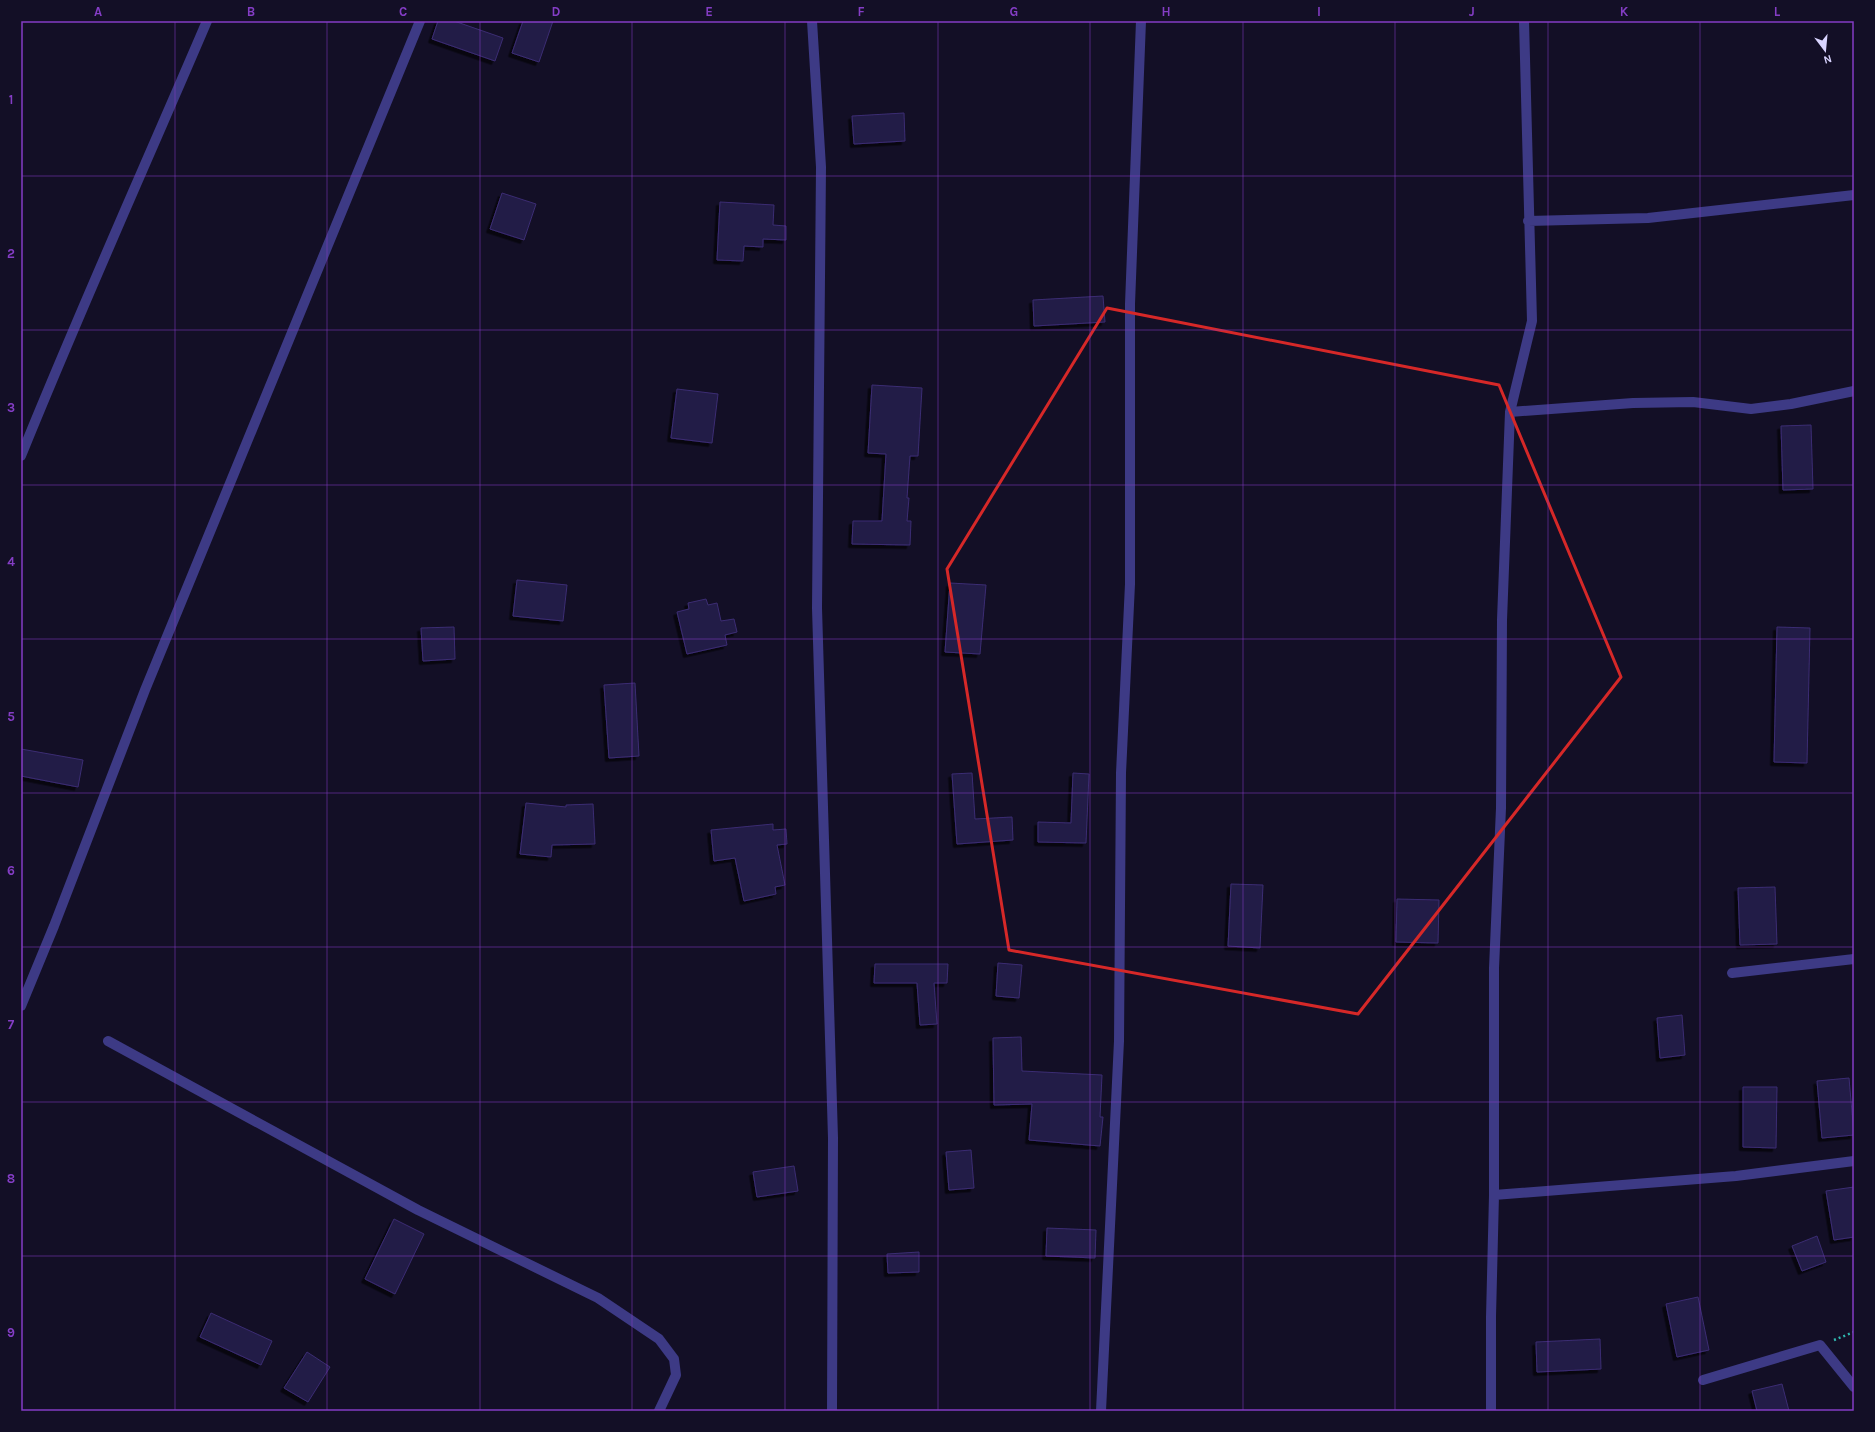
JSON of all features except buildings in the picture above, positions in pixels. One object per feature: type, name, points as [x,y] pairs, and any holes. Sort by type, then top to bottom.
[{"type":"street","points":[[21,456],[60,359],[207,21]]},
{"type":"street","points":[[21,1006],[54,926],[148,683],[420,21]]},
{"type":"street","points":[[812,21],[821,167],[817,608],[833,1138],[832,1411]]},
{"type":"street","points":[[1101,1411],[1119,1041],[1121,773],[1130,584],[1130,304],[1141,21]]},
{"type":"street","points":[[1491,1411],[1491,1317],[1494,1195],[1494,968],[1501,808],[1502,620],[1510,412],[1532,321],[1528,221],[1524,21]]},
{"type":"street","points":[[1528,221],[1648,218],[1854,195]]},
{"type":"street","points":[[1510,412],[1633,403],[1693,402],[1751,409],[1791,404],[1854,391]]},
{"type":"street","points":[[1732,973],[1854,959]]},
{"type":"street","points":[[108,1041],[418,1210],[598,1298],[659,1340],[674,1359],[676,1375],[659,1411]]},
{"type":"street","points":[[1494,1195],[1736,1176],[1854,1162]]},
{"type":"street","points":[[1704,1380],[1820,1345],[1854,1387]]},
{"type":"path","points":[[1820,1345],[1854,1332]]},
{"type":"highlighted area","points":[[1107,308],[1499,385],[1621,677],[1358,1014],[1009,950],[947,569]]}]
